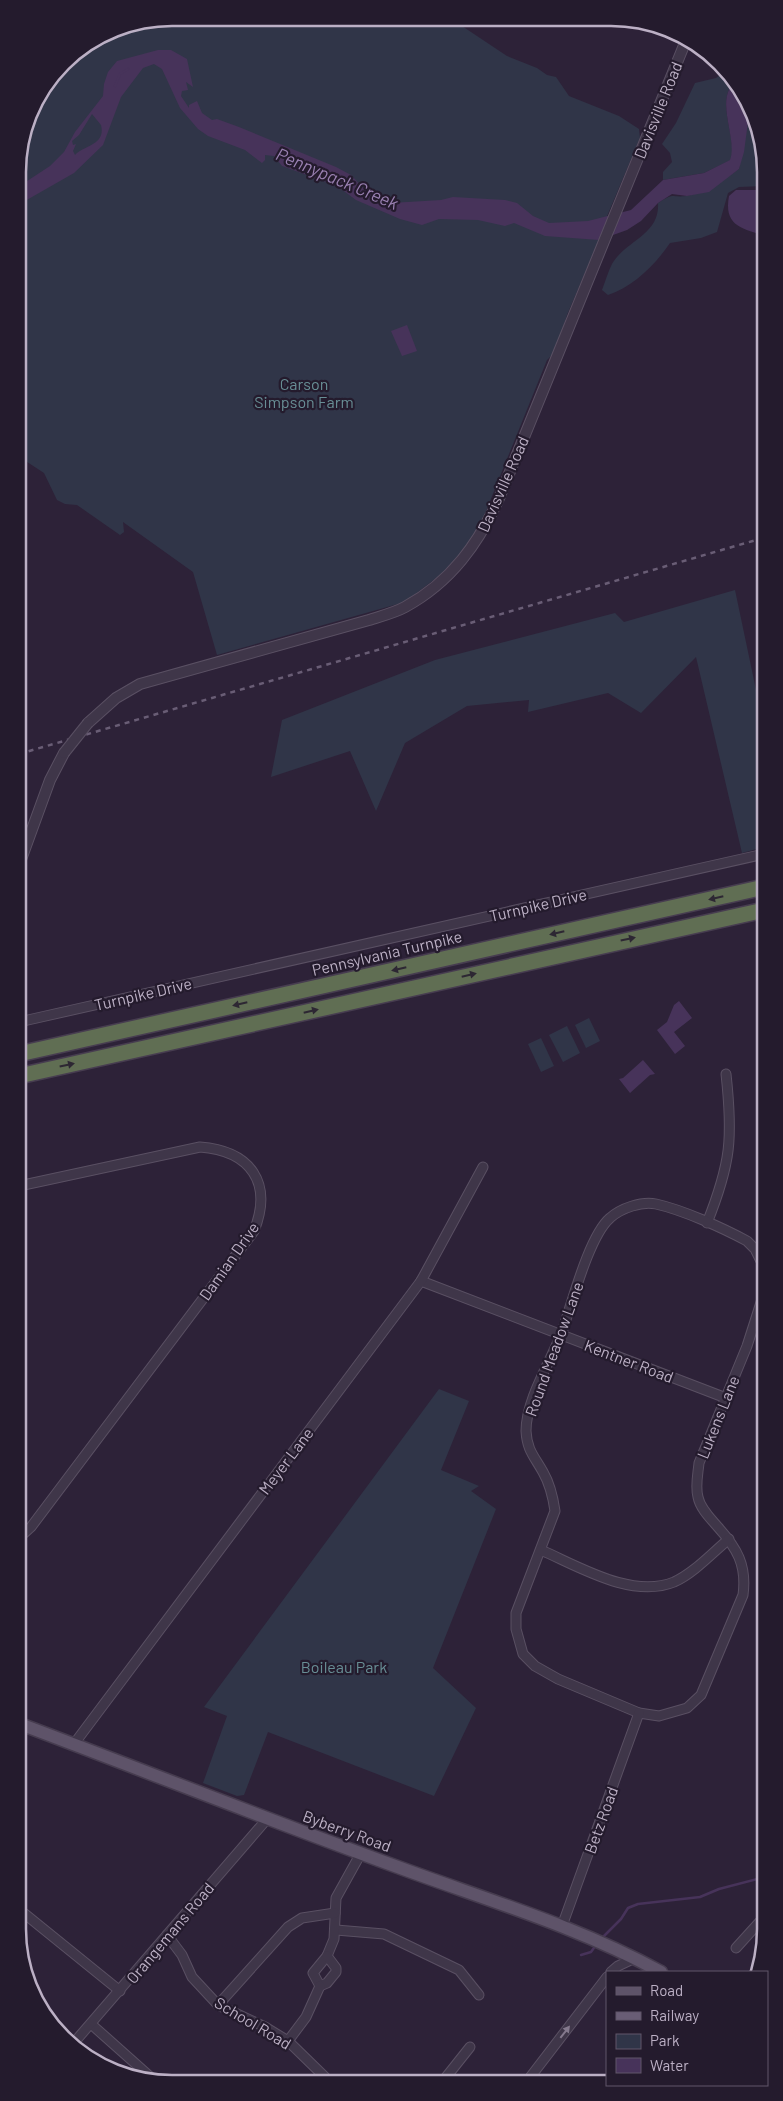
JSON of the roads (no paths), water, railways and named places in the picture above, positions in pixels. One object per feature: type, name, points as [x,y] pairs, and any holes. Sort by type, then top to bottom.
[{"type":"highway","name":"Pennsylvania Turnpike","points":[[26,1052],[757,889]]},
{"type":"highway","points":[[26,1074],[757,912]]},
{"type":"main road","name":"Byberry Road","points":[[26,1726],[266,1819],[562,1926],[635,1958],[659,1971]]},
{"type":"street","name":"Davisville Road","points":[[27,844],[50,780],[64,753],[88,723],[116,698],[140,684],[369,620],[404,608],[434,588],[455,569],[472,549],[488,523],[684,46]]},
{"type":"street","name":"Turnpike Drive","points":[[27,1020],[757,856]]},
{"type":"street","points":[[726,1074],[731,1137],[722,1184],[707,1223],[747,1241],[756,1252]]},
{"type":"street","name":"Damian Drive","points":[[26,1184],[200,1147],[219,1149],[232,1153],[248,1165],[257,1180],[260,1196],[260,1214],[254,1231],[26,1531]]},
{"type":"street","name":"Meyer Lane","points":[[74,1744],[421,1281],[482,1167]]},
{"type":"street","name":"Round Meadow Lane","points":[[639,1713],[558,1679],[534,1666],[523,1654],[517,1636],[516,1612],[555,1511],[553,1494],[544,1472],[530,1453],[526,1432],[528,1415],[561,1335],[597,1236],[610,1218],[622,1210],[638,1204],[655,1204],[707,1223]]},
{"type":"street","name":"Kentner Road","points":[[421,1281],[726,1398]]},
{"type":"street","name":"Lukens Lane","points":[[639,1713],[658,1716],[672,1713],[687,1708],[701,1695],[743,1596],[744,1567],[729,1539],[702,1508],[698,1498],[697,1483],[699,1463],[747,1346],[756,1317]]},
{"type":"street","points":[[541,1550],[619,1583],[634,1587],[651,1587],[675,1581],[729,1539]]},
{"type":"street","name":"Betz Road","points":[[562,1926],[639,1713]]},
{"type":"street","name":"Orangemans Road","points":[[77,2039],[266,1819]]},
{"type":"street","points":[[320,1986],[313,1973],[327,1956],[336,1930],[335,1913],[340,1889],[353,1870],[361,1853]]},
{"type":"street","points":[[218,2005],[288,1927],[302,1918],[335,1913]]},
{"type":"street","points":[[26,1915],[120,1991]]},
{"type":"street","points":[[736,1948],[756,1926]]},
{"type":"street","points":[[336,1930],[384,1934],[459,1970],[479,1995]]},
{"type":"street","name":"School Road","points":[[167,1935],[182,1955],[192,1977],[218,2005],[265,2027],[288,2041],[323,2075]]},
{"type":"street","points":[[288,2041],[306,2017],[320,1986],[326,1983],[336,1972],[336,1968],[327,1956]]},
{"type":"street","points":[[612,1971],[635,1958]]},
{"type":"street","points":[[532,2075],[606,1978]]},
{"type":"street","points":[[91,2024],[145,2072]]},
{"type":"street","points":[[447,2075],[470,2047]]},
{"type":"water","points":[[158,50],[171,50],[187,59],[193,87],[186,82],[188,90],[182,91],[181,96],[189,108],[189,105],[197,101],[202,113],[212,120],[217,119],[239,127],[336,167],[351,175],[366,191],[391,203],[441,200],[453,197],[505,200],[517,203],[533,216],[549,223],[588,221],[631,210],[663,180],[704,173],[730,160],[732,151],[726,99],[730,88],[748,122],[744,152],[739,169],[709,192],[687,196],[672,194],[658,203],[641,221],[627,230],[599,240],[545,236],[514,223],[505,226],[478,220],[439,219],[422,225],[400,219],[356,200],[337,186],[282,166],[274,156],[265,155],[265,160],[262,163],[245,150],[208,136],[198,129],[180,108],[162,69],[154,64],[143,68],[121,97],[103,145],[74,173],[27,200],[27,181],[50,166],[64,152],[75,132],[103,96],[108,72],[117,61]],"holes":[[[92,114],[101,125],[102,132],[98,141],[75,155],[73,151],[76,144],[73,145],[72,141],[79,135]]]},
{"type":"water","points":[[736,190],[757,190],[757,233],[740,227],[731,219],[728,205],[729,196]]},
{"type":"water","points":[[407,325],[417,351],[402,356],[391,331]]},
{"type":"water","points":[[679,1001],[692,1018],[674,1032],[685,1046],[675,1054],[657,1030],[667,1022],[674,1005]]},
{"type":"water","points":[[643,1060],[655,1074],[650,1075],[630,1093],[619,1079],[623,1078]]},
{"type":"waterway","name":"Pennypack Creek","points":[[115,86],[120,74],[128,69]]},
{"type":"waterway","points":[[601,1939],[621,1919],[628,1908],[638,1904],[700,1897],[719,1889],[756,1879]]},
{"type":"waterway","points":[[581,1955],[591,1952],[596,1945]]},
{"type":"railway","points":[[27,752],[757,540]]},
{"type":"park label","name":"Carson Simpson Farm","points":[[304,393]]},
{"type":"park label","name":"Boileau Park","points":[[344,1667]]}]
